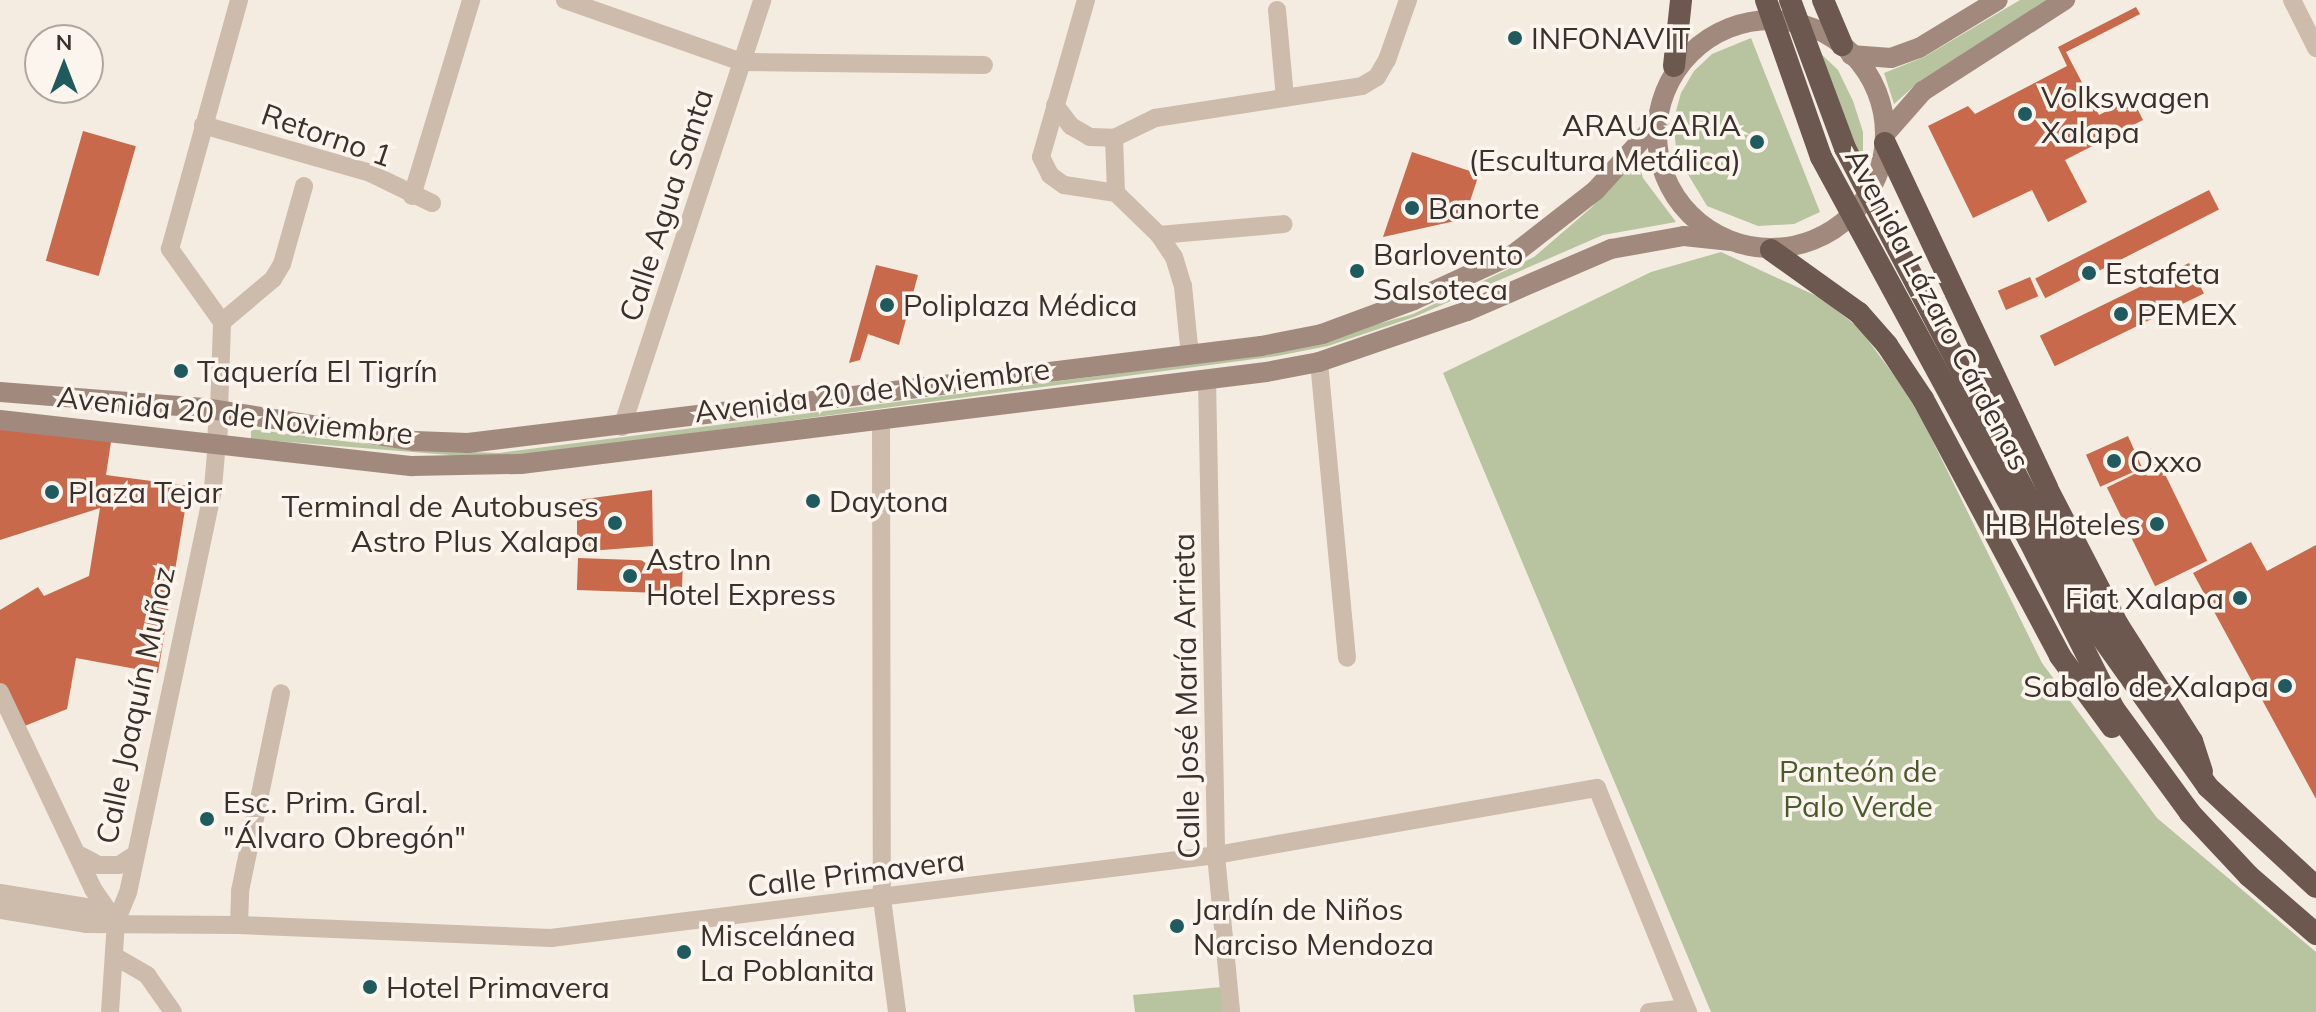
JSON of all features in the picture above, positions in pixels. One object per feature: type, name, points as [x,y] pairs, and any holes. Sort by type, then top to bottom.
[{"type":"highway","points":[[1674,66],[1681,0]]},
{"type":"highway","name":"Avenida Lázaro Cárdenas","points":[[1766,0],[1821,157],[2029,540],[2114,709],[2152,766],[2249,876],[2316,934]]},
{"type":"highway","name":"Avenida Lázaro Cárdenas","points":[[1790,0],[1845,148],[2043,532],[2142,702],[2208,787],[2316,887]]},
{"type":"highway","points":[[1823,0],[1846,50]]},
{"type":"highway","points":[[1886,137],[2047,488],[2118,625],[2192,741],[2208,787]]},
{"type":"highway","points":[[1771,250],[1848,304],[1887,345],[1923,399],[2060,656],[2116,732],[2152,766]]},
{"type":"main road","points":[[1998,0],[1919,48],[1891,58],[1846,50],[1808,25],[1745,19],[1694,44],[1674,66],[1659,121],[1662,163],[1676,196],[1700,223],[1731,241],[1771,250],[1807,246],[1828,236],[1872,191],[1886,137],[1923,91],[2065,0]]},
{"type":"main road","points":[[1846,50],[1878,102],[1886,137]]},
{"type":"main road","name":"Avenida 20 de Noviembre","points":[[0,392],[219,410],[415,441],[500,441],[1190,356],[1322,334],[1414,300],[1514,254],[1595,191],[1659,121]]},
{"type":"main road","name":"Avenida 20 de Noviembre","points":[[0,420],[217,441],[412,466],[470,467],[881,420],[1319,362],[1467,311],[1611,249],[1684,236],[1731,241]]},
{"type":"street","points":[[219,410],[222,322],[170,249],[239,0]]},
{"type":"street","points":[[412,196],[471,0]]},
{"type":"street","points":[[565,0],[742,62],[984,65]]},
{"type":"street","name":"Calle Agua Santa","points":[[622,427],[762,0]]},
{"type":"street","points":[[1086,0],[1042,139],[1041,157],[1050,175],[1064,185],[1116,193],[1159,235],[1174,257],[1183,286],[1190,356]]},
{"type":"street","points":[[1055,105],[1071,126],[1090,137],[1114,138],[1155,118],[1362,86],[1377,77],[1408,0]]},
{"type":"street","points":[[2292,0],[2316,48]]},
{"type":"street","points":[[1277,10],[1285,98]]},
{"type":"street","name":"Retorno 1","points":[[203,125],[370,173],[412,196],[432,203]]},
{"type":"street","points":[[1114,138],[1116,193]]},
{"type":"street","points":[[222,322],[273,279],[282,264],[304,186]]},
{"type":"street","points":[[1159,235],[1284,224]]},
{"type":"street","points":[[1319,362],[1347,658]]},
{"type":"street","name":"Calle José María Arrieta","points":[[1207,379],[1216,855],[1231,1012]]},
{"type":"street","name":"Calle Joaquín Muñoz","points":[[110,1012],[116,922],[128,893],[133,856],[213,488],[219,410]]},
{"type":"street","points":[[881,420],[882,899],[897,1012]]},
{"type":"street","points":[[0,692],[82,856],[93,889],[116,922]]},
{"type":"street","points":[[239,925],[240,891],[281,693]]},
{"type":"street","name":"Calle Primavera","points":[[0,910],[86,924],[239,925],[508,940],[882,899],[1216,855],[1597,788],[1687,1010]]},
{"type":"street","points":[[82,856],[98,865],[119,865],[133,856]]},
{"type":"street","name":"Calle Primavera","points":[[0,893],[86,907],[116,922]]},
{"type":"street","points":[[116,957],[147,975],[173,1012]]},
{"type":"street","points":[[1649,1012],[1687,1010]]},
{"type":"green space","points":[[2020,0],[2051,0],[1920,81],[1894,104],[1884,73],[1924,57]]},
{"type":"green space","points":[[1751,38],[1820,212],[1794,224],[1758,226],[1707,206],[1677,156],[1673,122],[1681,93],[1694,71],[1712,54]]},
{"type":"green space","points":[[1815,48],[1838,70],[1853,101],[1863,132],[1863,169]]},
{"type":"green space","points":[[1636,155],[1643,178],[1676,222],[1603,235],[1414,317],[1328,346],[1277,356],[499,459],[251,439],[251,429],[413,450],[499,453],[1276,353],[1413,314],[1534,257],[1592,207]]},
{"type":"green space","name":"Panteón de Palo Verde","points":[[1721,252],[1821,298],[1859,328],[1913,401],[2042,663],[2157,818],[2316,952],[2316,1012],[1711,1012],[1443,373],[1651,272]]},
{"type":"green space","points":[[1233,986],[1236,1012],[1135,1012],[1133,995]]},
{"type":"building","name":"Volkswagen Xalapa","points":[[2136,7],[2140,14],[2066,52],[2099,115],[2132,98],[2143,120],[2065,160],[2087,202],[2048,222],[2032,190],[1973,218],[1928,126],[1968,106],[1975,114],[2067,66],[2058,47]]},
{"type":"building","points":[[83,131],[136,146],[99,276],[46,261]]},
{"type":"building","points":[[1412,152],[1479,174],[1464,219],[1383,237]]},
{"type":"building","points":[[2209,190],[2219,210],[2045,298],[2035,279]]},
{"type":"building","name":"PEMEX","points":[[2189,263],[2204,294],[2055,366],[2040,336]]},
{"type":"building","name":"Poliplaza Médica","points":[[876,265],[918,275],[899,345],[868,334],[860,360],[849,363]]},
{"type":"building","points":[[2030,277],[2038,296],[2006,310],[1998,291]]},
{"type":"building","points":[[0,425],[112,435],[106,475],[189,486],[158,673],[76,658],[67,709],[22,727],[0,683],[0,610],[38,587],[44,596],[89,576],[100,508],[0,540]]},
{"type":"building","name":"Oxxo","points":[[2128,436],[2142,468],[2100,487],[2086,455]]},
{"type":"building","name":"HB Hoteles","points":[[2159,462],[2207,561],[2155,586],[2107,487]]},
{"type":"building","name":"Terminal de Autobuses Astro Plus Xalapa","points":[[652,490],[653,546],[577,552],[577,500]]},
{"type":"building","name":"Sabalo de Xalapa","points":[[2251,542],[2267,571],[2316,545],[2316,799],[2193,573]]},
{"type":"building","name":"Astro Inn Hotel Express","points":[[578,558],[683,562],[682,594],[577,590]]},
{"type":"place","name":"INFONAVIT","points":[[1515,38]]},
{"type":"place","name":"Volkswagen Xalapa","points":[[2025,114]]},
{"type":"place","name":"ARAUCARIA (Escultura Metálica)","points":[[1757,142]]},
{"type":"place","name":"Banorte","points":[[1412,208]]},
{"type":"place","name":"Barlovento Salsoteca","points":[[1357,271]]},
{"type":"place","name":"Estafeta","points":[[2089,273]]},
{"type":"place","name":"Poliplaza Médica","points":[[887,305]]},
{"type":"place","name":"PEMEX","points":[[2121,314]]},
{"type":"place","name":"Taquería El Tigrín","points":[[181,371]]},
{"type":"place","name":"Oxxo","points":[[2114,461]]},
{"type":"place","name":"Plaza Tejar","points":[[52,492]]},
{"type":"place","name":"Daytona","points":[[813,501]]},
{"type":"place","name":"Terminal de Autobuses Astro Plus Xalapa","points":[[615,523]]},
{"type":"place","name":"HB Hoteles","points":[[2157,524]]},
{"type":"place","name":"Astro Inn Hotel Express","points":[[630,576]]},
{"type":"place","name":"Fiat Xalapa","points":[[2240,598]]},
{"type":"place","name":"Sabalo de Xalapa","points":[[2285,686]]},
{"type":"place","name":"Esc. Prim. Gral. \"Álvaro Obregón\"","points":[[207,819]]},
{"type":"place","name":"Jardín de Niños Narciso Mendoza","points":[[1177,926]]},
{"type":"place","name":"Miscelánea La Poblanita","points":[[684,952]]},
{"type":"place","name":"Hotel Primavera","points":[[370,987]]}]
